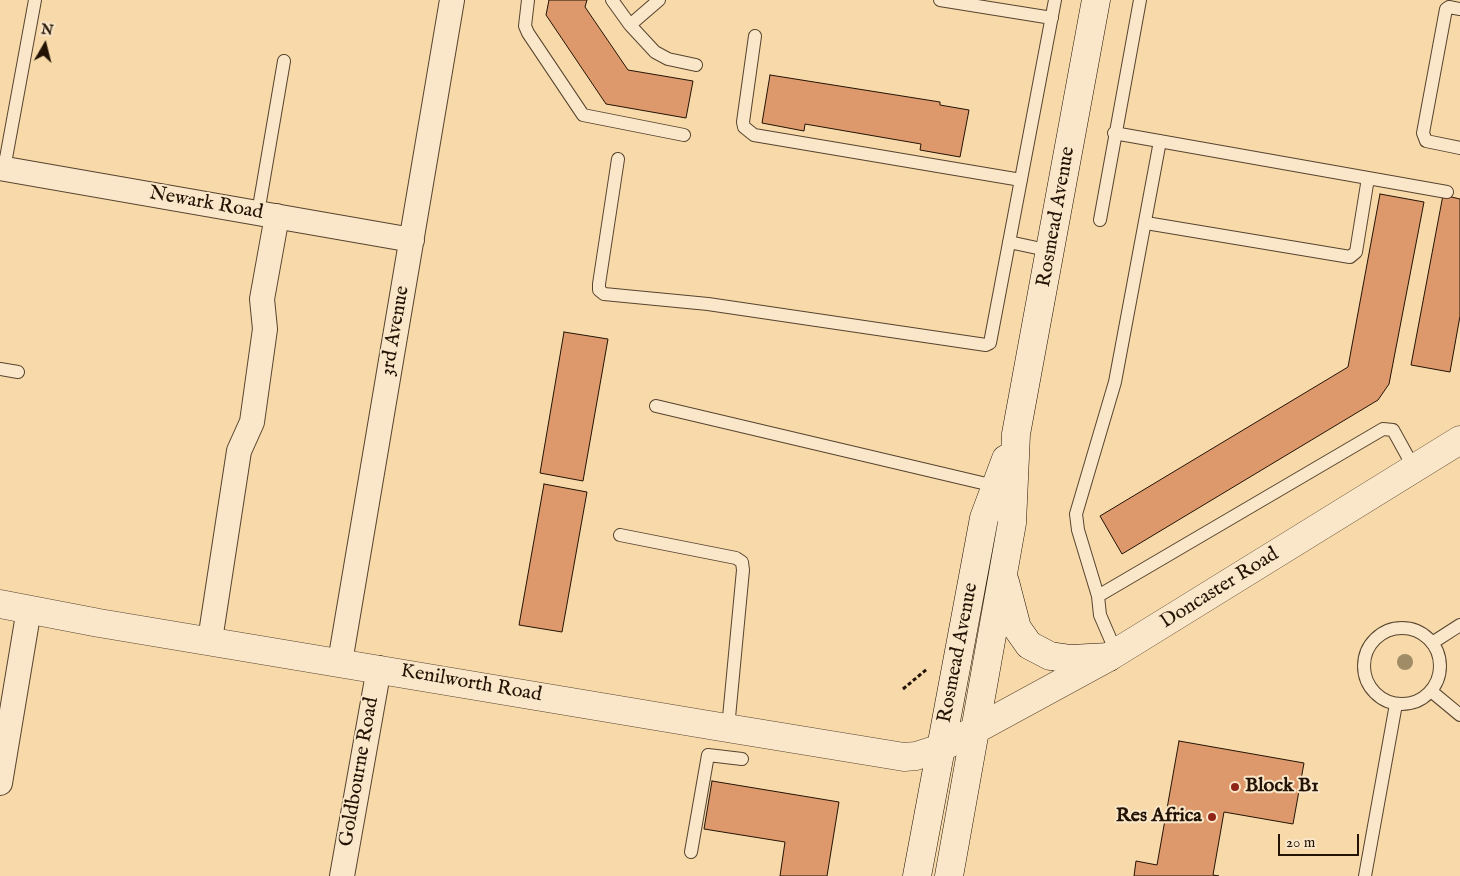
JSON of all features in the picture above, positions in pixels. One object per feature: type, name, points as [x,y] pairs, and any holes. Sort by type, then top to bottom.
[{"type":"street","name":"3rd Avenue","points":[[340,662],[452,0]]},
{"type":"street","name":"Rosmead Avenue","points":[[949,876],[1012,523],[1016,434],[1096,0]]},
{"type":"street","name":"Newark Road","points":[[2,169],[412,240]]},
{"type":"street","points":[[210,640],[239,451],[252,422],[264,330],[262,300],[267,214]]},
{"type":"street","name":"Rosmead Avenue","points":[[918,876],[984,518],[1016,434]]},
{"type":"street","name":"Doncaster Road","points":[[941,748],[1113,655],[1460,440]]},
{"type":"street","points":[[1003,573],[1017,628],[1029,645],[1050,656],[1071,659],[1113,655]]},
{"type":"street","name":"Kenilworth Road","points":[[0,604],[99,623],[379,668],[904,757],[926,754],[941,748]]},
{"type":"street","points":[[0,784],[29,609]]},
{"type":"street","name":"Goldbourne Road","points":[[342,876],[379,668]]},
{"type":"lane","points":[[2,169],[6,128],[35,0]]},
{"type":"lane","points":[[528,0],[525,26],[528,33],[583,115],[684,135]]},
{"type":"lane","points":[[612,0],[630,25],[655,52],[668,59],[696,65]]},
{"type":"lane","points":[[630,25],[659,0]]},
{"type":"lane","points":[[940,0],[1052,18]]},
{"type":"lane","points":[[618,159],[599,284],[599,290],[604,294],[708,304],[986,346],[990,343],[1055,0]]},
{"type":"lane","points":[[1100,220],[1114,133],[1140,0]]},
{"type":"lane","points":[[1460,9],[1450,7],[1446,9],[1423,133],[1426,141],[1460,148]]},
{"type":"lane","points":[[755,36],[743,122],[744,127],[754,135],[1021,180]]},
{"type":"lane","points":[[267,214],[284,61]]},
{"type":"lane","points":[[1114,133],[1447,192]]},
{"type":"lane","points":[[1113,655],[1100,615],[1098,596],[1078,530],[1076,514],[1115,382],[1160,141]]},
{"type":"lane","points":[[1146,222],[1350,257],[1356,252],[1368,178]]},
{"type":"lane","points":[[1009,242],[1051,251]]},
{"type":"lane","points":[[0,369],[18,372]]},
{"type":"lane","points":[[656,406],[995,486]]},
{"type":"lane","points":[[1098,596],[1383,429],[1393,430],[1414,468]]},
{"type":"lane","points":[[620,535],[736,558],[742,562],[744,570],[724,727],[716,755]]},
{"type":"lane","points":[[1432,643],[1460,625]]},
{"type":"lane","points":[[1400,628],[1418,632],[1432,643],[1438,654],[1440,667],[1438,680],[1431,691],[1421,700],[1409,704],[1396,704],[1384,700],[1374,692],[1367,680],[1364,669],[1365,656],[1378,636],[1388,630],[1400,628]]},
{"type":"lane","points":[[1431,691],[1460,715]]},
{"type":"lane","points":[[1365,876],[1396,704]]},
{"type":"lane","points":[[691,852],[706,758],[708,755],[716,755],[742,759]]},
{"type":"path","points":[[903,689],[922,672],[934,665]]},
{"type":"building","points":[[549,0],[587,0],[585,7],[628,70],[693,81],[686,118],[606,104],[546,15]]},
{"type":"building","points":[[770,75],[940,102],[940,105],[969,110],[960,157],[920,150],[921,144],[805,124],[804,131],[762,123]]},
{"type":"building","points":[[1380,194],[1424,202],[1389,384],[1378,400],[1122,554],[1100,516],[1348,367]]},
{"type":"building","points":[[1443,195],[1460,199],[1460,316],[1450,372],[1411,365]]},
{"type":"building","points":[[564,332],[608,339],[583,481],[540,473]]},
{"type":"building","points":[[544,484],[587,492],[562,632],[519,625]]},
{"type":"building","name":"Block B1","points":[[1179,741],[1304,763],[1293,824],[1224,812],[1213,875],[1219,876],[1134,876],[1136,861],[1157,865]]},
{"type":"building","points":[[712,781],[839,802],[827,876],[780,876],[785,842],[704,829]]},
{"type":"place","name":"Block B1","points":[[1235,787]]},
{"type":"place","name":"Res Africa","points":[[1212,817]]}]
